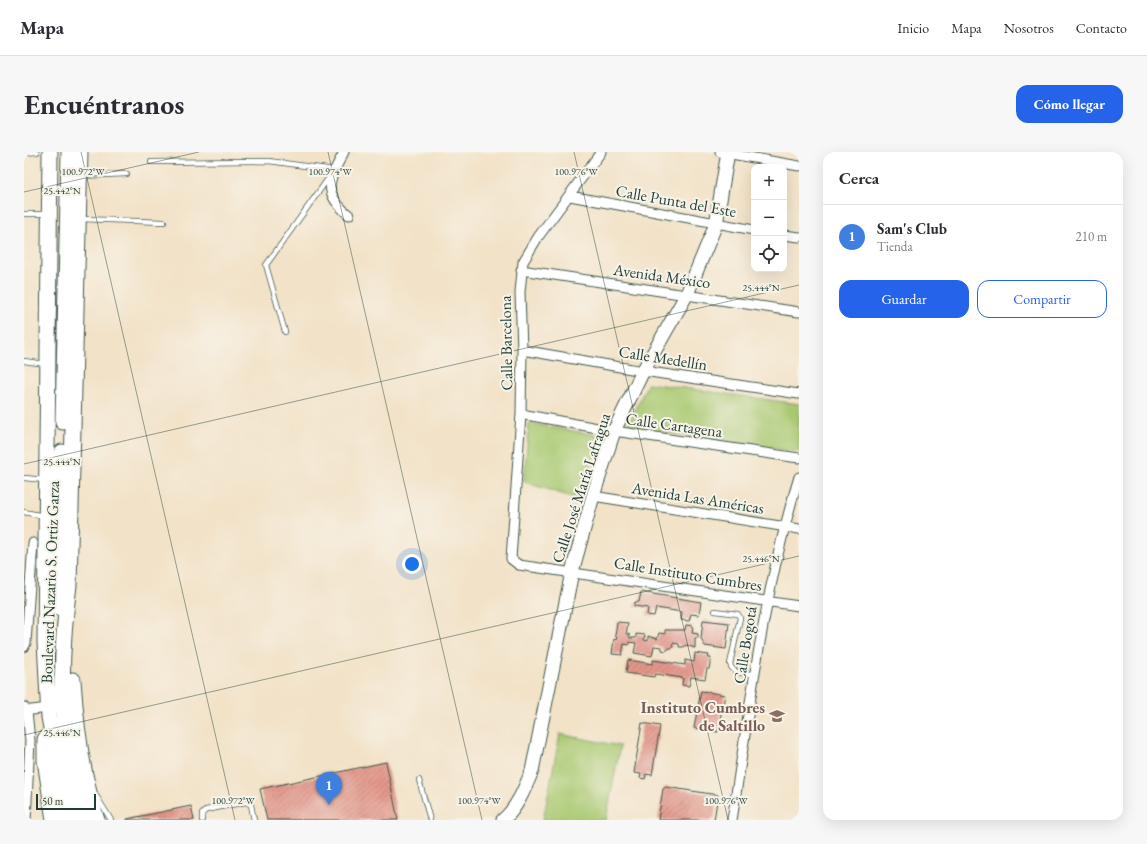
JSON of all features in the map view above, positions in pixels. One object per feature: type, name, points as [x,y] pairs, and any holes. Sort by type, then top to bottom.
[{"type":"highway","name":"Boulevard Nazario S. Ortiz Garza","points":[[50,152],[49,364],[46,516],[34,543],[45,642],[48,712],[70,815]]},
{"type":"highway","points":[[63,703],[58,667],[58,567],[69,152]]},
{"type":"highway","name":"Boulevard Nazario S. Ortiz Garza","points":[[70,815],[69,753],[63,703],[64,628],[69,585],[80,152]]},
{"type":"highway","points":[[69,585],[70,642],[75,713],[85,777],[97,820]]},
{"type":"main road","name":"Calle José María Lafragua","points":[[502,820],[508,815],[522,794],[532,771],[572,572],[593,496],[614,431],[643,371],[688,294],[716,224],[725,152]]},
{"type":"street","points":[[344,152],[334,170],[330,184],[332,197],[336,205],[348,215]]},
{"type":"street","name":"Calle Barcelona","points":[[511,559],[521,414],[521,270],[526,254],[601,152]]},
{"type":"street","points":[[725,152],[799,166]]},
{"type":"street","name":"Calle Punta del Este","points":[[570,196],[751,230]]},
{"type":"street","points":[[787,235],[799,237]]},
{"type":"street","name":"Avenida México","points":[[521,270],[688,294],[799,312]]},
{"type":"street","name":"Calle Medellín","points":[[522,350],[643,371],[799,394]]},
{"type":"street","name":"Calle Cartagena","points":[[521,414],[614,431],[799,458]]},
{"type":"street","name":"Calle Bogotá","points":[[732,820],[767,602],[784,526],[799,477]]},
{"type":"street","name":"Avenida Las Américas","points":[[593,496],[799,529]]},
{"type":"street","points":[[34,543],[25,645],[45,642]]},
{"type":"street","name":"Calle Instituto Cumbres","points":[[511,559],[518,565],[799,606]]},
{"type":"street","points":[[26,820],[30,741],[25,710],[48,712]]},
{"type":"lane","points":[[24,153],[37,152]]},
{"type":"lane","points":[[151,162],[269,161],[334,170],[266,265],[285,332]]},
{"type":"lane","points":[[80,176],[127,174]]},
{"type":"lane","points":[[24,214],[50,214]]},
{"type":"lane","points":[[79,219],[164,222]]},
{"type":"lane","points":[[24,361],[49,364]]},
{"type":"lane","points":[[24,478],[46,480]]},
{"type":"lane","points":[[24,512],[46,516]]},
{"type":"lane","points":[[715,611],[738,614],[740,618],[730,664],[735,672],[755,674]]},
{"type":"lane","points":[[85,777],[111,820]]},
{"type":"lane","points":[[419,780],[430,820]]},
{"type":"lane","points":[[202,820],[202,814],[206,810],[246,802],[251,805],[254,820]]},
{"type":"green space","points":[[648,383],[799,404],[799,452],[627,427]]},
{"type":"green space","points":[[529,423],[602,436],[578,499],[524,482]]},
{"type":"green space","points":[[560,734],[620,746],[606,820],[543,820]]},
{"type":"building","points":[[641,592],[701,602],[699,615],[691,614],[689,621],[681,620],[682,612],[656,608],[654,616],[647,615],[648,608],[634,606],[635,602],[639,602]]},
{"type":"building","points":[[703,620],[729,623],[726,649],[705,646],[701,639]]},
{"type":"building","points":[[617,622],[628,623],[626,634],[629,634],[630,638],[636,638],[636,634],[645,635],[644,640],[648,641],[648,636],[657,639],[659,633],[665,634],[665,630],[685,630],[686,625],[693,626],[692,633],[698,634],[698,638],[695,638],[695,648],[686,645],[679,647],[679,644],[673,643],[672,648],[669,648],[666,651],[662,650],[662,647],[654,646],[652,656],[634,653],[636,643],[629,642],[629,645],[624,644],[622,655],[612,654],[614,639],[616,640],[617,637],[615,636]]},
{"type":"building","points":[[695,653],[709,655],[708,658],[711,658],[709,669],[707,669],[705,679],[691,677],[689,686],[682,685],[683,678],[655,674],[654,677],[626,673],[628,660],[653,664],[653,660],[685,665],[685,660],[694,662]]},
{"type":"building","points":[[701,691],[725,695],[719,724],[722,725],[721,731],[718,730],[718,732],[694,728]]},
{"type":"building","points":[[642,723],[660,726],[652,775],[646,774],[645,779],[640,778],[641,774],[634,773]]},
{"type":"building","points":[[386,762],[398,820],[267,820],[260,789]]},
{"type":"building","points":[[666,787],[718,795],[714,820],[658,820],[663,789]]},
{"type":"building","points":[[191,806],[194,820],[127,820],[127,819]]},
{"type":"place","name":"Instituto Cumbres de Saltillo","points":[[777,716]]},
{"type":"place","name":"Sam's Club","points":[[329,805]]}]
